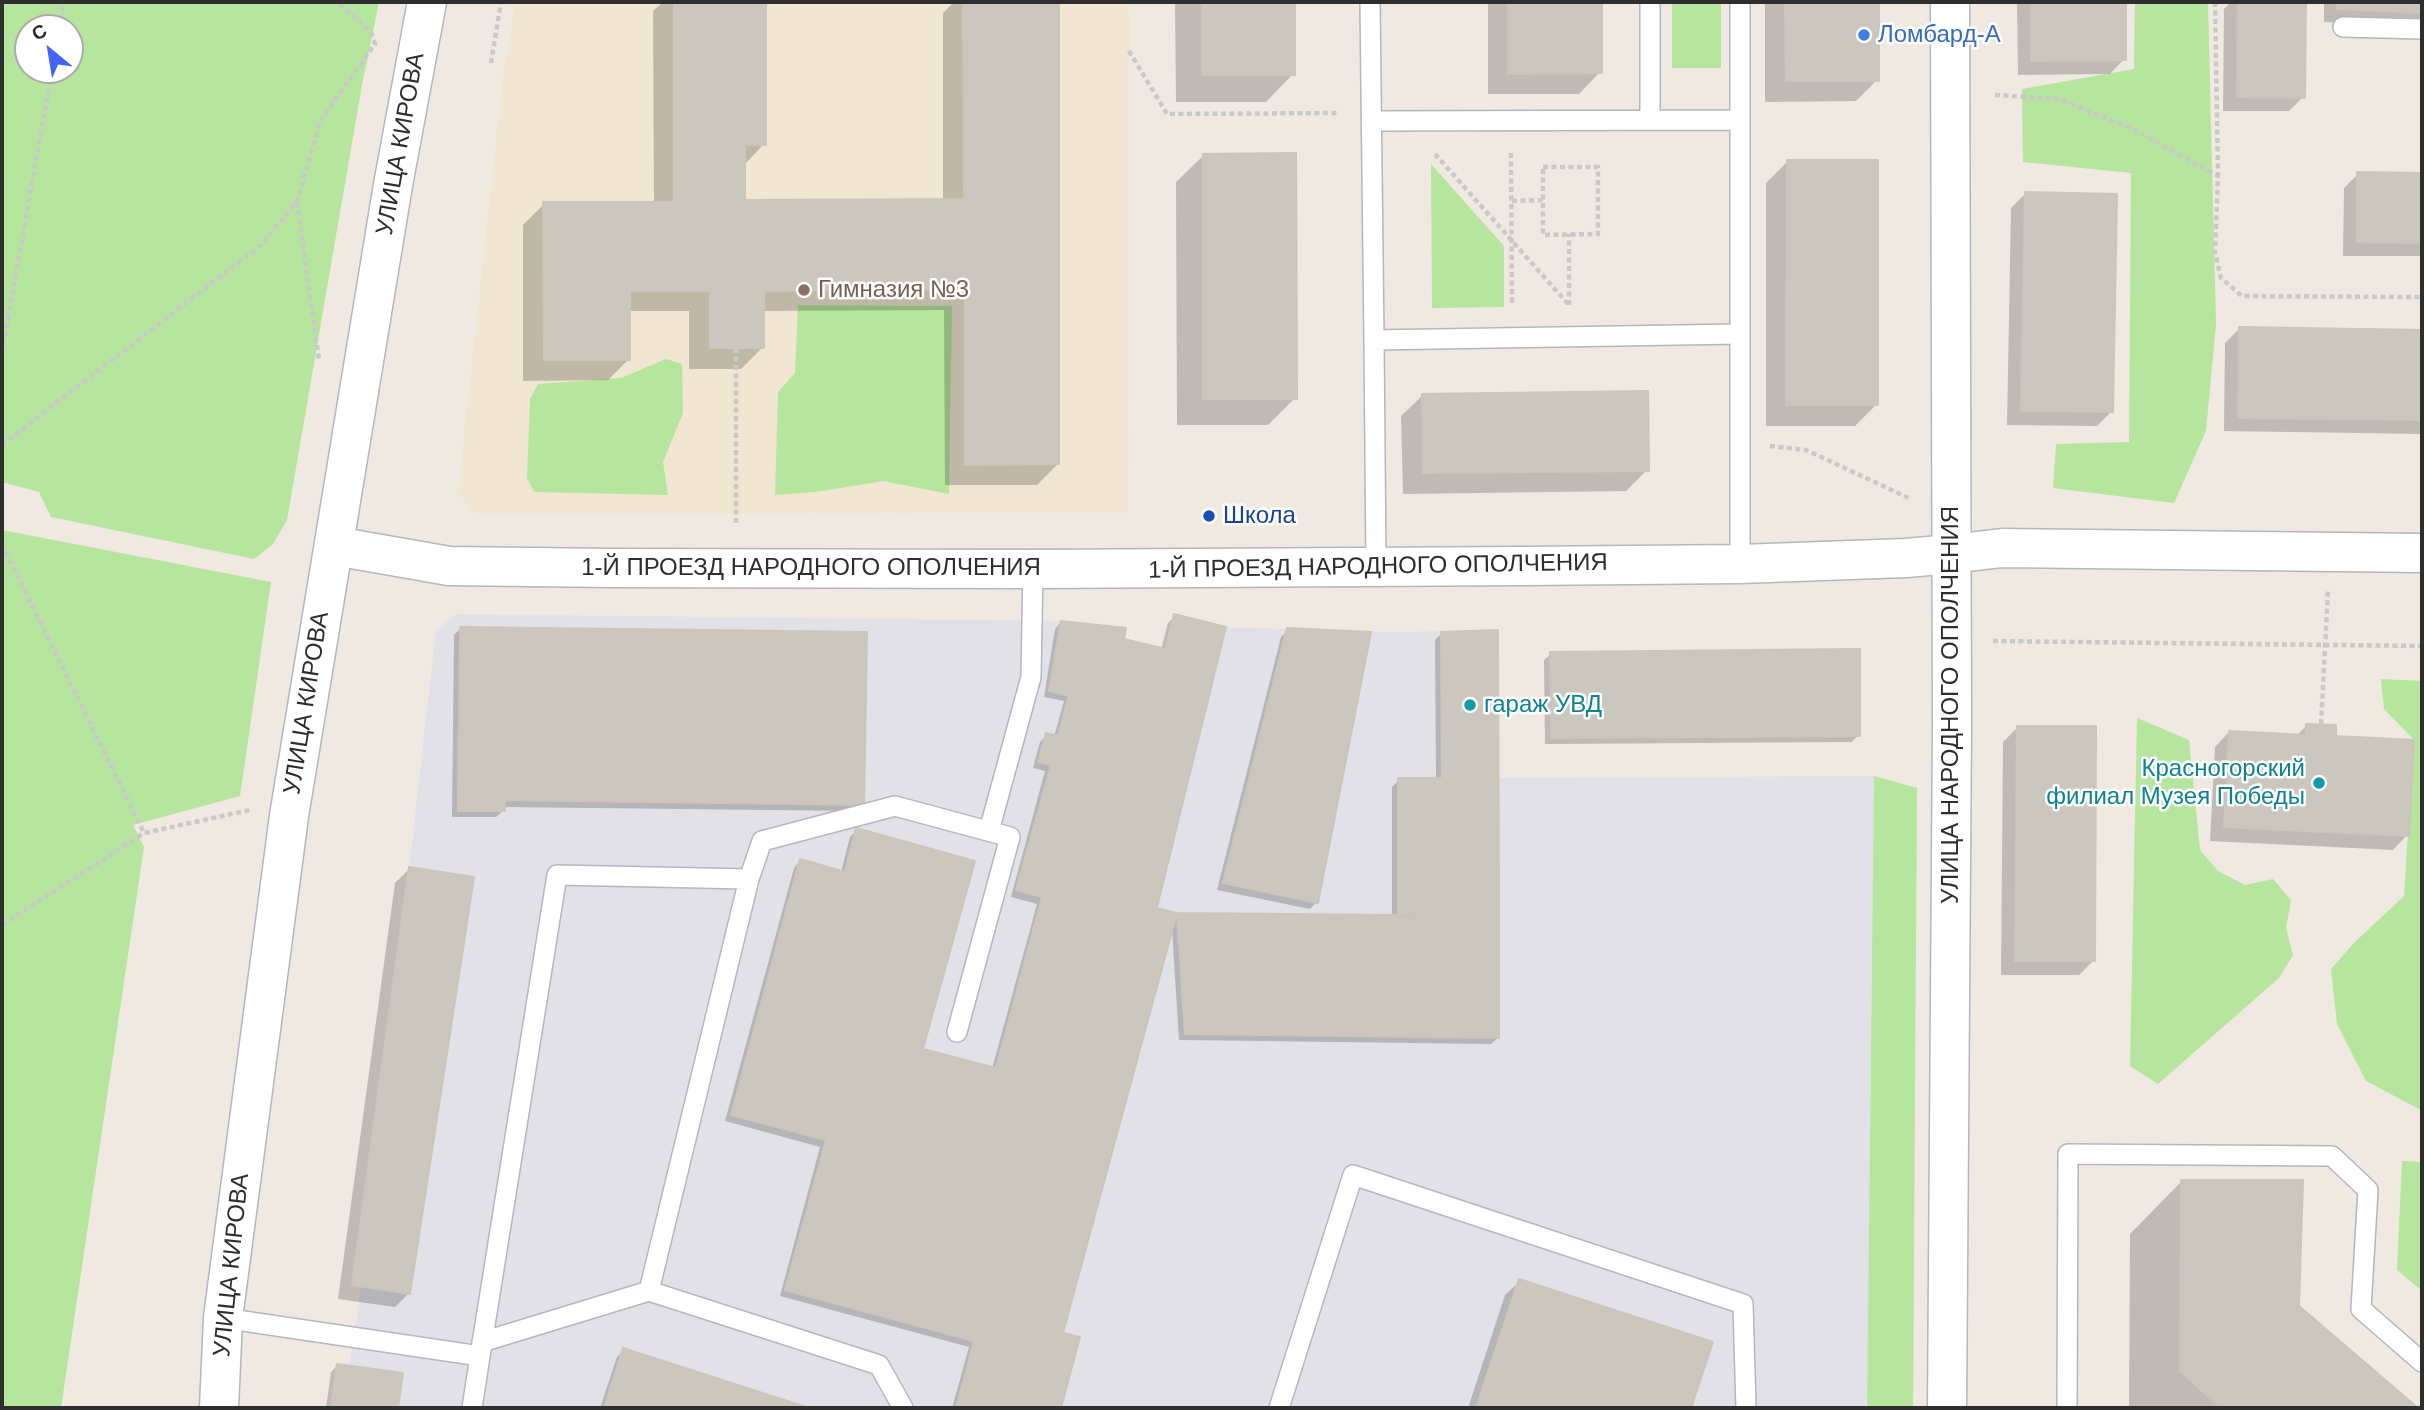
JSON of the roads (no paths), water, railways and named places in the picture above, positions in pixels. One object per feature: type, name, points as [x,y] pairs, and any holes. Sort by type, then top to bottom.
[{"type":"street","name":"УЛИЦА КИРОВА","points":[[219,1408],[223,1318],[289,816],[393,185],[427,2]]},
{"type":"street","name":"УЛИЦА НАРОДНОГО ОПОЛЧЕНИЯ","points":[[1947,1408],[1951,554],[1950,2]]},
{"type":"street","name":"1-Й ПРОЕЗД НАРОДНОГО ОПОЛЧЕНИЯ","points":[[335,546],[449,566],[1033,569],[1740,564],[1906,558],[2002,548],[2422,553]]},
{"type":"lane","points":[[1370,2],[1376,567]]},
{"type":"lane","points":[[1650,2],[1650,120]]},
{"type":"lane","points":[[1740,2],[1740,564]]},
{"type":"lane","points":[[2343,27],[2422,29]]},
{"type":"lane","points":[[1372,117],[1405,121],[1739,120]]},
{"type":"lane","points":[[1374,340],[1739,334]]},
{"type":"lane","points":[[989,831],[1031,677],[1033,569]]},
{"type":"lane","points":[[649,1291],[749,878],[762,841],[895,806],[1010,837],[957,1032]]},
{"type":"lane","points":[[472,1408],[557,874],[749,878]]},
{"type":"lane","points":[[2067,1408],[2068,1154],[2332,1156],[2368,1190],[2361,1309],[2422,1362]]},
{"type":"lane","points":[[1279,1408],[1353,1175],[1743,1304],[1746,1408]]},
{"type":"lane","points":[[223,1318],[481,1349],[649,1291],[879,1365],[903,1408]]},
{"type":"place","name":"Ломбард-А","points":[[1864,35]]},
{"type":"place","name":"Гимназия №3","points":[[804,290]]},
{"type":"place","name":"Школа","points":[[1209,516]]},
{"type":"place","name":"гараж УВД","points":[[1470,705]]},
{"type":"place","name":"Красногорский филиал Музея Победы","points":[[2319,783]]}]
